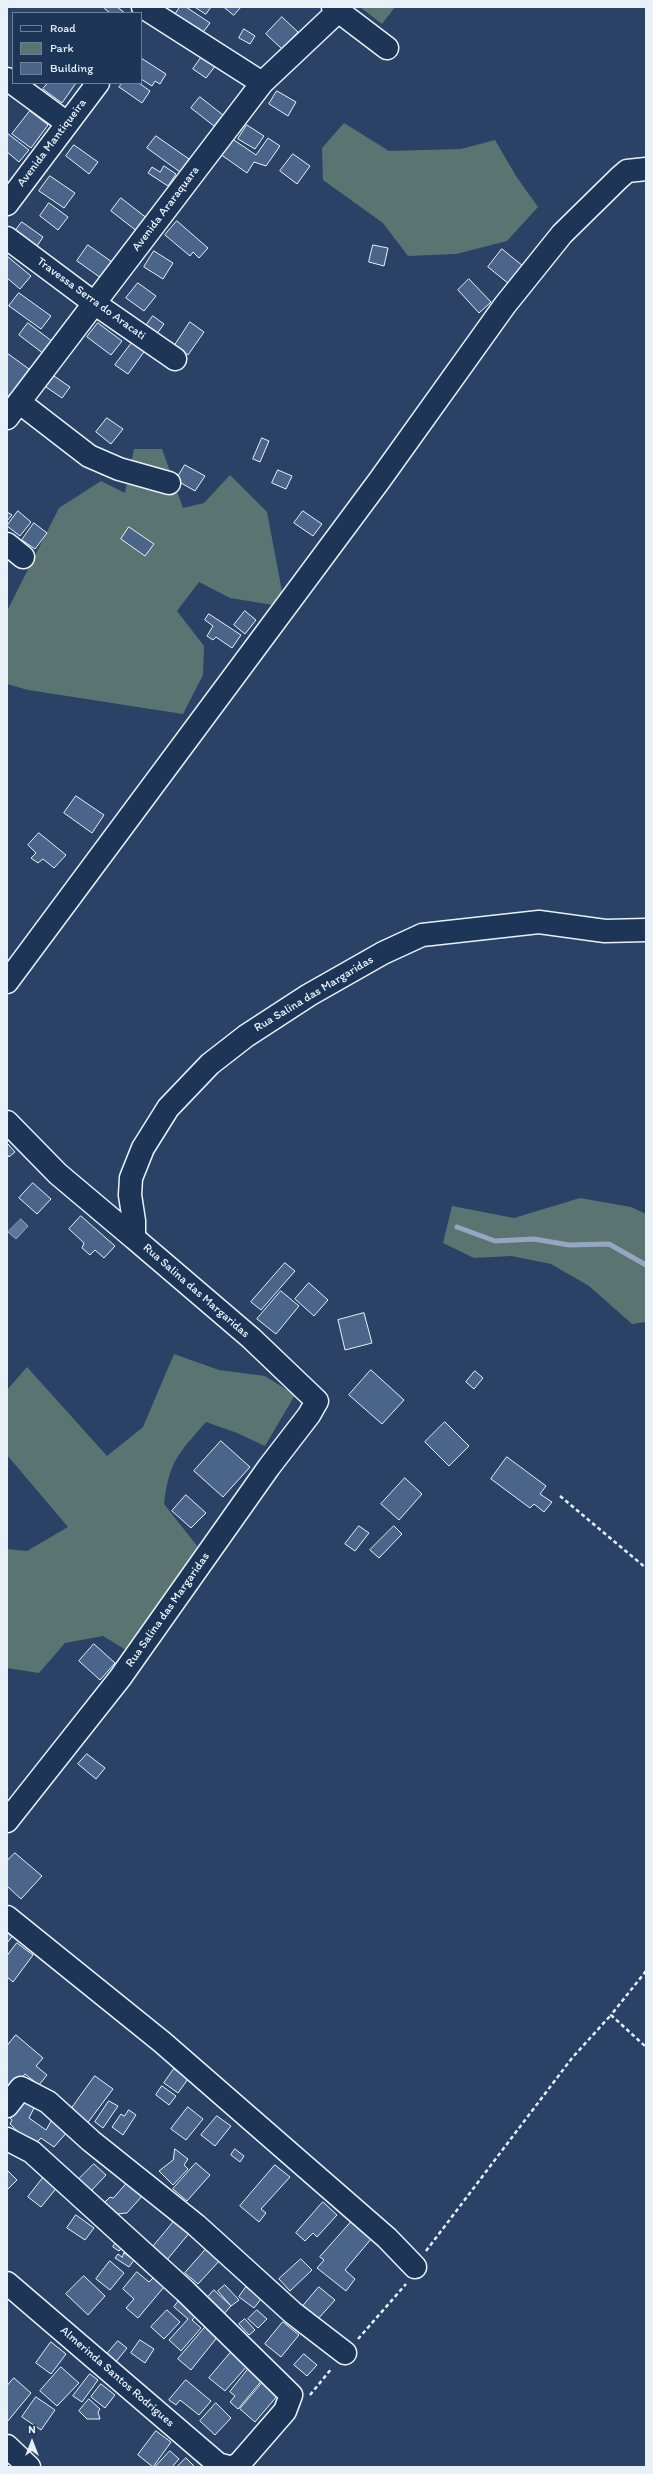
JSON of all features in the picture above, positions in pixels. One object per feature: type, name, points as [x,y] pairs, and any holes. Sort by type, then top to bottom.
[{"type":"street","points":[[334,8],[387,48]]},
{"type":"street","name":"Avenida Araraquara","points":[[13,410],[262,83],[332,17],[334,8]]},
{"type":"street","points":[[148,14],[262,83]]},
{"type":"street","points":[[14,84],[67,123]]},
{"type":"street","name":"Avenida Mantiqueira","points":[[7,204],[97,84]]},
{"type":"street","points":[[7,982],[379,482],[505,305],[562,234],[619,178],[627,171],[646,169]]},
{"type":"street","name":"Travessa Serra do Aracati","points":[[7,238],[94,303],[175,359]]},
{"type":"street","points":[[13,410],[89,456],[120,469],[169,483]]},
{"type":"street","name":"Rua Salina das Margaridas","points":[[7,1820],[120,1678],[269,1466],[309,1415],[316,1401],[251,1338],[134,1238],[134,1221],[130,1195],[131,1178],[143,1148],[168,1108],[210,1064],[246,1036],[309,995],[383,953],[422,935],[539,922],[605,931],[646,930]]},
{"type":"street","points":[[7,1122],[58,1174],[134,1238]]},
{"type":"street","points":[[7,1917],[162,2042],[387,2238],[415,2267]]},
{"type":"street","points":[[7,2106],[21,2088],[48,2102],[91,2141],[196,2225],[288,2308],[345,2353]]},
{"type":"street","points":[[7,2139],[32,2152],[185,2291],[291,2395],[285,2411],[239,2464],[231,2467]]},
{"type":"street","name":"Almerinda Santos Rodrigues","points":[[7,2283],[218,2464],[231,2467]]},
{"type":"street","points":[[7,2446],[29,2467]]},
{"type":"path","points":[[560,1496],[646,1568]]},
{"type":"path","points":[[308,2399],[345,2353],[406,2285],[415,2267],[484,2171],[572,2058],[611,2015],[646,1971]]},
{"type":"path","points":[[611,2015],[646,2047]]},
{"type":"green space","points":[[360,7],[395,7],[382,24]]},
{"type":"green space","points":[[344,123],[389,151],[461,149],[495,140],[516,176],[538,207],[507,241],[456,254],[408,256],[383,223],[323,180],[322,148]]},
{"type":"green space","points":[[134,449],[162,449],[183,508],[204,503],[230,475],[267,512],[285,607],[230,598],[199,582],[177,611],[204,646],[203,675],[183,714],[28,690],[7,684],[7,611],[59,508],[101,481],[125,493]]},
{"type":"green space","points":[[580,1198],[631,1207],[646,1214],[646,1322],[632,1324],[589,1286],[551,1264],[511,1256],[474,1258],[443,1243],[452,1206],[514,1218]]},
{"type":"green space","points":[[174,1354],[219,1370],[265,1376],[295,1395],[265,1446],[237,1433],[206,1422],[182,1450],[172,1467],[166,1489],[164,1504],[198,1547],[126,1650],[103,1636],[65,1643],[39,1673],[7,1668],[7,1549],[27,1551],[68,1527],[7,1455],[7,1390],[27,1367],[107,1456],[143,1427]]},
{"type":"water","points":[[21,1219],[28,1226],[16,1239],[8,1232]]},
{"type":"building","points":[[106,7],[117,7],[124,12],[109,12],[105,9]]},
{"type":"building","points":[[180,7],[186,7],[210,23],[201,35],[174,16]]},
{"type":"building","points":[[195,7],[211,7],[206,14]]},
{"type":"building","points":[[224,7],[241,7],[234,15]]},
{"type":"building","points":[[282,17],[298,32],[282,49],[266,34]]},
{"type":"building","points":[[244,29],[255,36],[250,44],[239,38]]},
{"type":"building","points":[[203,55],[216,65],[206,78],[193,69]]},
{"type":"building","points":[[142,59],[166,74],[160,84],[155,81],[152,86],[142,80]]},
{"type":"building","points":[[47,84],[75,84],[62,103],[43,89]]},
{"type":"building","points":[[122,84],[140,84],[150,91],[142,103],[119,87]]},
{"type":"building","points":[[277,91],[296,102],[288,116],[269,104]]},
{"type":"building","points":[[200,97],[223,115],[214,126],[191,108]]},
{"type":"building","points":[[30,111],[48,125],[31,148],[12,134]]},
{"type":"building","points":[[247,125],[264,136],[255,149],[238,139]]},
{"type":"building","points":[[7,133],[29,150],[19,162],[7,152]]},
{"type":"building","points":[[156,136],[189,159],[180,172],[147,148]]},
{"type":"building","points":[[231,138],[256,155],[268,138],[280,146],[266,166],[254,162],[247,173],[220,154]]},
{"type":"building","points":[[74,145],[98,162],[89,174],[66,156]]},
{"type":"building","points":[[293,154],[310,166],[297,184],[280,171]]},
{"type":"building","points":[[164,166],[176,174],[168,186],[148,173],[152,167],[160,172]]},
{"type":"building","points":[[50,176],[75,193],[64,208],[39,191]]},
{"type":"building","points":[[121,198],[148,219],[138,232],[111,211]]},
{"type":"building","points":[[49,203],[68,217],[58,230],[40,216]]},
{"type":"building","points":[[177,221],[208,248],[199,258],[193,252],[190,256],[165,235]]},
{"type":"building","points":[[22,222],[43,237],[35,249],[13,234]]},
{"type":"building","points":[[88,245],[112,262],[101,278],[77,261]]},
{"type":"building","points":[[373,245],[388,248],[384,266],[369,262]]},
{"type":"building","points":[[502,249],[523,266],[509,284],[488,267]]},
{"type":"building","points":[[154,251],[173,263],[163,279],[144,267]]},
{"type":"building","points":[[7,256],[31,276],[20,289],[7,278]]},
{"type":"building","points":[[469,279],[491,302],[479,313],[458,290]]},
{"type":"building","points":[[138,283],[156,296],[144,311],[126,298]]},
{"type":"building","points":[[19,293],[51,316],[41,329],[9,306]]},
{"type":"building","points":[[153,316],[164,324],[156,335],[145,327]]},
{"type":"building","points":[[190,322],[204,332],[188,355],[175,345]]},
{"type":"building","points":[[28,323],[53,342],[44,354],[19,335]]},
{"type":"building","points":[[98,323],[122,341],[111,355],[87,337]]},
{"type":"building","points":[[134,340],[146,349],[128,374],[115,365]]},
{"type":"building","points":[[7,353],[29,369],[9,397],[7,395]]},
{"type":"building","points":[[54,376],[70,387],[62,398],[46,387]]},
{"type":"building","points":[[107,418],[123,429],[111,444],[96,432]]},
{"type":"building","points":[[262,438],[269,441],[260,462],[253,459]]},
{"type":"building","points":[[185,465],[205,476],[195,491],[176,480]]},
{"type":"building","points":[[278,470],[292,476],[286,489],[272,483]]},
{"type":"building","points":[[18,511],[31,522],[20,536],[7,526]]},
{"type":"building","points":[[303,511],[322,524],[313,536],[294,523]]},
{"type":"building","points":[[7,512],[12,515],[7,521]]},
{"type":"building","points":[[34,523],[47,533],[35,549],[22,540]]},
{"type":"building","points":[[129,527],[154,544],[145,556],[121,539]]},
{"type":"building","points":[[245,611],[256,620],[245,634],[234,625]]},
{"type":"building","points":[[209,614],[241,635],[232,648],[216,637],[213,640],[207,636],[213,626],[205,620]]},
{"type":"building","points":[[76,796],[104,815],[92,833],[64,813]]},
{"type":"building","points":[[39,833],[66,855],[54,868],[43,859],[38,863],[31,858],[36,853],[28,845]]},
{"type":"building","points":[[8,1144],[15,1152],[9,1157],[7,1154]]},
{"type":"building","points":[[33,1183],[51,1199],[37,1214],[19,1198]]},
{"type":"building","points":[[81,1216],[115,1246],[104,1258],[95,1250],[90,1255],[82,1248],[84,1243],[69,1229]]},
{"type":"building","points":[[285,1263],[295,1271],[261,1310],[251,1302]]},
{"type":"building","points":[[309,1283],[328,1300],[314,1316],[295,1299]]},
{"type":"building","points":[[281,1291],[299,1306],[276,1334],[257,1319]]},
{"type":"building","points":[[364,1313],[372,1343],[345,1350],[338,1320]]},
{"type":"building","points":[[371,1370],[404,1400],[382,1424],[349,1395]]},
{"type":"building","points":[[475,1371],[483,1378],[474,1389],[466,1382]]},
{"type":"building","points":[[445,1422],[469,1446],[449,1466],[425,1442]]},
{"type":"building","points":[[221,1441],[250,1467],[223,1497],[194,1471]]},
{"type":"building","points":[[507,1457],[546,1486],[540,1494],[552,1502],[544,1512],[534,1504],[530,1508],[491,1479]]},
{"type":"building","points":[[405,1478],[422,1494],[399,1520],[381,1504]]},
{"type":"building","points":[[186,1495],[206,1513],[191,1528],[172,1511]]},
{"type":"building","points":[[359,1526],[369,1533],[355,1551],[345,1544]]},
{"type":"building","points":[[394,1526],[402,1534],[379,1558],[370,1550]]},
{"type":"building","points":[[94,1644],[115,1663],[100,1680],[79,1661]]},
{"type":"building","points":[[87,1754],[105,1768],[96,1779],[78,1764]]},
{"type":"building","points":[[15,1853],[42,1876],[21,1899],[7,1886],[7,1861]]},
{"type":"building","points":[[7,1929],[14,1934],[7,1943]]},
{"type":"building","points":[[17,1943],[33,1955],[13,1982],[7,1977],[7,1956]]},
{"type":"building","points":[[16,2035],[43,2058],[36,2066],[47,2075],[39,2085],[25,2074],[7,2095],[7,2046]]},
{"type":"building","points":[[174,2069],[188,2079],[178,2093],[164,2083]]},
{"type":"building","points":[[95,2076],[113,2089],[86,2125],[69,2112]]},
{"type":"building","points":[[162,2086],[176,2096],[169,2105],[156,2095]]},
{"type":"building","points":[[18,2098],[34,2108],[29,2118],[46,2130],[53,2118],[68,2131],[54,2147],[41,2138],[33,2146],[10,2124],[12,2120],[7,2115]]},
{"type":"building","points":[[109,2101],[118,2106],[103,2128],[95,2122]]},
{"type":"building","points":[[188,2107],[203,2119],[186,2140],[171,2129]]},
{"type":"building","points":[[129,2110],[136,2115],[123,2135],[112,2127],[121,2114],[124,2116]]},
{"type":"building","points":[[217,2116],[231,2126],[215,2146],[201,2135]]},
{"type":"building","points":[[175,2149],[188,2159],[184,2165],[188,2169],[173,2185],[159,2171],[173,2160]]},
{"type":"building","points":[[235,2149],[244,2156],[240,2162],[231,2155]]},
{"type":"building","points":[[196,2163],[210,2175],[187,2201],[173,2189]]},
{"type":"building","points":[[94,2164],[106,2175],[91,2191],[79,2179]]},
{"type":"building","points":[[275,2165],[290,2177],[261,2209],[266,2213],[259,2222],[240,2206]]},
{"type":"building","points":[[7,2170],[17,2180],[7,2190]]},
{"type":"building","points":[[46,2174],[59,2185],[41,2207],[28,2197]]},
{"type":"building","points":[[128,2182],[143,2195],[127,2213],[116,2214],[104,2203],[110,2197],[113,2198]]},
{"type":"building","points":[[323,2202],[337,2215],[317,2237],[313,2233],[305,2241],[296,2233]]},
{"type":"building","points":[[76,2215],[94,2228],[85,2240],[67,2228]]},
{"type":"building","points":[[176,2219],[191,2231],[166,2261],[151,2249]]},
{"type":"building","points":[[352,2221],[372,2238],[345,2270],[355,2279],[346,2291],[317,2268],[324,2260],[320,2257]]},
{"type":"building","points":[[116,2242],[123,2246],[119,2251],[113,2247]]},
{"type":"building","points":[[208,2247],[221,2259],[198,2284],[185,2273]]},
{"type":"building","points":[[124,2253],[134,2260],[129,2267],[115,2258],[118,2254],[122,2257]]},
{"type":"building","points":[[301,2259],[312,2270],[290,2291],[279,2279]]},
{"type":"building","points":[[110,2261],[124,2273],[110,2290],[96,2279]]},
{"type":"building","points":[[137,2272],[149,2282],[153,2278],[164,2287],[138,2318],[126,2308],[134,2299],[123,2289]]},
{"type":"building","points":[[84,2276],[105,2296],[88,2315],[66,2294]]},
{"type":"building","points":[[225,2285],[239,2300],[231,2306],[218,2291]]},
{"type":"building","points":[[246,2287],[261,2299],[254,2308],[239,2297]]},
{"type":"building","points":[[319,2287],[335,2300],[318,2319],[303,2306]]},
{"type":"building","points":[[214,2290],[231,2306],[222,2316],[214,2308],[216,2305],[208,2297]]},
{"type":"building","points":[[182,2297],[200,2312],[192,2320],[201,2328],[181,2351],[169,2340],[188,2319],[174,2307]]},
{"type":"building","points":[[167,2310],[180,2322],[164,2339],[151,2327]]},
{"type":"building","points":[[257,2310],[267,2319],[258,2328],[248,2319]]},
{"type":"building","points":[[245,2319],[255,2330],[249,2335],[239,2324]]},
{"type":"building","points":[[283,2322],[299,2335],[281,2357],[265,2344]]},
{"type":"building","points":[[207,2325],[219,2335],[191,2370],[178,2359]]},
{"type":"building","points":[[140,2340],[154,2349],[145,2363],[131,2353]]},
{"type":"building","points":[[118,2341],[127,2348],[115,2363],[106,2355]]},
{"type":"building","points":[[51,2342],[66,2354],[51,2374],[36,2363]]},
{"type":"building","points":[[232,2351],[248,2365],[225,2391],[209,2378]]},
{"type":"building","points":[[304,2354],[317,2365],[307,2376],[294,2365]]},
{"type":"building","points":[[61,2367],[79,2383],[57,2406],[40,2391]]},
{"type":"building","points":[[249,2368],[263,2379],[238,2409],[230,2402],[235,2396],[230,2392]]},
{"type":"building","points":[[90,2374],[98,2380],[82,2402],[73,2396]]},
{"type":"building","points":[[14,2378],[31,2393],[7,2422],[7,2386]]},
{"type":"building","points":[[186,2380],[211,2401],[199,2415],[180,2400],[176,2405],[169,2400]]},
{"type":"building","points":[[263,2382],[278,2395],[255,2422],[240,2409]]},
{"type":"building","points":[[101,2384],[115,2395],[105,2408],[91,2397]]},
{"type":"building","points":[[36,2397],[55,2410],[41,2430],[22,2417]]},
{"type":"building","points":[[89,2399],[100,2409],[98,2412],[100,2419],[87,2419],[79,2411]]},
{"type":"building","points":[[216,2403],[231,2418],[215,2435],[200,2421]]},
{"type":"building","points":[[156,2431],[171,2442],[153,2467],[138,2455]]},
{"type":"building","points":[[170,2451],[179,2459],[172,2467],[155,2467]]},
{"type":"building","points":[[186,2458],[195,2467],[177,2467]]},
{"type":"waterway","points":[[457,1227],[495,1241],[534,1239],[569,1245],[609,1244],[646,1265]]}]
